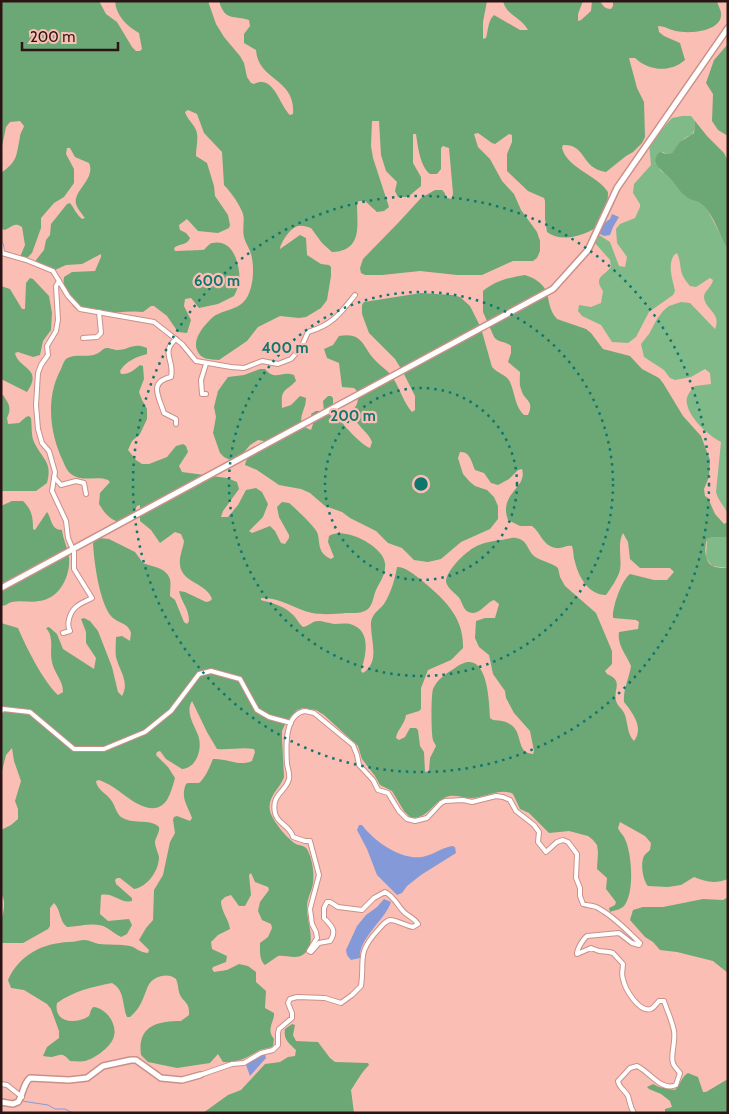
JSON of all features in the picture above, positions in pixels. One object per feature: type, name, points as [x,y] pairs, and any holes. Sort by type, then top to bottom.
[{"type":"street","points":[[1,588],[554,289],[588,250],[617,188],[728,28]]},
{"type":"street","points":[[1,245],[2,253],[26,260],[53,272],[68,296],[80,310],[154,322],[182,344],[196,361],[206,364],[244,368],[262,361],[278,364],[291,359],[301,348],[308,332],[322,328],[339,316],[355,294]]},
{"type":"street","points":[[59,281],[56,286],[58,320],[56,331],[47,346],[48,355],[40,365],[38,373],[36,405],[38,429],[42,443],[49,451],[55,472],[52,491],[66,521],[66,529],[73,549],[74,569],[92,598],[76,607],[70,618],[68,627],[70,631],[63,633]]},
{"type":"street","points":[[83,338],[97,337],[101,333],[99,312]]},
{"type":"street","points":[[176,339],[168,350],[171,376],[161,379],[157,394],[164,413],[176,419],[176,424]]},
{"type":"street","points":[[206,364],[201,380],[202,394],[206,394]]},
{"type":"street","points":[[54,477],[61,485],[76,481],[84,483],[86,494]]},
{"type":"street","points":[[1,711],[3,709],[30,712],[74,749],[104,748],[145,732],[170,710],[199,674],[211,670],[240,679],[257,710],[269,717],[291,723]]},
{"type":"street","points":[[1,1102],[13,1104],[20,1099],[26,1082],[30,1078],[69,1080],[87,1078],[103,1066],[131,1060],[136,1060],[162,1078],[182,1080],[232,1064],[244,1063],[261,1053],[276,1049],[279,1029],[292,1018],[288,1003],[290,999],[297,997],[321,998],[338,1003],[343,1002],[361,986],[361,959],[365,948],[385,922],[390,920],[413,927],[418,924],[385,892],[374,898],[362,910],[327,902],[324,908],[324,918],[334,930],[334,936],[330,941],[319,943],[310,952],[310,948],[317,938],[312,924],[310,909],[319,875],[314,853],[310,841],[294,837],[290,828],[279,820],[275,814],[276,798],[289,780],[287,740],[291,723],[299,712],[309,711],[340,733],[353,745],[359,765],[374,780],[378,790],[385,791],[391,795],[396,807],[407,819],[415,821],[427,818],[445,801],[462,800],[472,802],[496,796],[503,797],[510,800],[516,811],[534,825],[538,832],[538,842],[546,852],[557,842],[563,840],[568,842],[577,854],[576,878],[583,904],[600,909],[626,928],[640,943],[640,945],[632,943],[618,933],[587,936],[583,939],[577,951],[578,954],[591,948],[612,953],[623,964],[622,978],[630,996],[642,1008],[646,1009],[655,1007],[659,1000],[664,1001],[673,1024],[675,1042],[672,1060],[680,1073],[676,1085],[670,1087],[654,1080],[640,1067],[630,1068],[618,1084],[628,1095],[630,1106],[634,1113]]},
{"type":"street","points":[[1,1084],[7,1085],[20,1099]]},
{"type":"green space","points":[[1,1],[99,1],[106,14],[117,22],[132,47],[136,51],[140,51],[142,49],[139,33],[123,20],[117,11],[115,1],[208,1],[216,24],[240,56],[251,83],[267,83],[290,115],[293,114],[289,93],[263,68],[258,60],[256,50],[244,43],[244,34],[250,26],[249,20],[227,15],[221,8],[219,1],[487,1],[483,22],[483,39],[486,38],[489,23],[494,15],[520,30],[528,30],[522,22],[507,10],[503,1],[583,1],[578,14],[578,21],[591,11],[592,1],[600,1],[604,7],[611,9],[613,1],[717,1],[721,16],[715,26],[703,31],[682,32],[658,26],[659,32],[664,36],[680,43],[685,60],[673,67],[666,69],[653,68],[635,58],[629,58],[637,88],[644,102],[645,137],[633,152],[606,172],[592,166],[576,148],[563,145],[562,148],[565,155],[570,161],[597,181],[608,192],[607,219],[586,233],[578,236],[562,237],[554,236],[547,232],[544,198],[528,191],[507,171],[507,154],[512,142],[512,135],[509,134],[495,144],[478,133],[474,134],[478,147],[490,159],[502,181],[514,194],[521,210],[537,232],[540,241],[540,251],[537,258],[533,261],[513,261],[482,275],[457,275],[420,271],[382,275],[365,275],[361,273],[360,268],[363,259],[421,198],[435,190],[442,190],[447,198],[452,199],[453,193],[449,148],[443,146],[441,148],[441,169],[437,174],[430,174],[422,161],[416,134],[413,134],[413,163],[421,177],[421,186],[408,197],[398,197],[395,191],[397,182],[386,171],[381,155],[379,121],[372,121],[371,146],[373,158],[389,207],[384,211],[377,212],[365,201],[359,201],[357,203],[357,228],[354,242],[342,251],[332,252],[322,243],[311,228],[300,226],[292,229],[284,239],[280,249],[300,235],[306,238],[307,255],[321,264],[331,267],[327,300],[321,308],[306,317],[280,316],[258,327],[247,341],[219,360],[201,356],[197,350],[196,341],[203,328],[213,317],[239,306],[246,299],[251,288],[253,262],[244,237],[243,214],[230,191],[224,185],[222,152],[204,133],[197,114],[188,110],[185,112],[197,133],[196,156],[207,163],[215,196],[228,215],[230,225],[229,228],[218,233],[198,231],[187,219],[179,225],[180,230],[190,238],[189,241],[174,248],[175,251],[203,250],[209,244],[221,243],[229,247],[236,258],[239,279],[234,296],[218,304],[199,308],[191,298],[185,299],[184,306],[191,320],[187,333],[178,332],[167,316],[154,306],[143,312],[99,314],[76,309],[65,291],[64,277],[72,272],[95,271],[101,254],[82,264],[66,265],[55,270],[36,266],[36,260],[44,250],[46,240],[50,235],[51,224],[67,204],[70,203],[82,219],[85,218],[76,204],[76,199],[90,174],[89,163],[75,157],[70,148],[67,148],[66,154],[74,169],[74,183],[64,197],[54,203],[41,218],[41,228],[32,253],[25,260],[20,257],[25,245],[22,227],[14,225],[4,230],[1,228],[1,173],[11,165],[15,158],[20,134],[24,126],[20,121],[10,122],[6,127],[1,151]]},
{"type":"green space","points":[[728,44],[728,136],[718,130],[712,121],[713,94],[706,83],[714,60]]},
{"type":"green space","points":[[691,116],[695,121],[694,131],[683,139],[672,153],[666,154],[663,152],[656,158],[660,170],[670,177],[686,197],[702,203],[728,249],[728,515],[716,492],[721,442],[705,431],[696,421],[689,410],[687,401],[688,394],[695,386],[711,384],[710,373],[705,369],[691,377],[675,380],[670,378],[664,370],[644,357],[641,344],[663,311],[669,306],[681,302],[690,303],[715,329],[717,324],[715,315],[707,305],[704,297],[713,280],[710,278],[696,287],[690,286],[682,273],[677,253],[674,255],[671,264],[675,291],[673,295],[649,312],[636,337],[628,343],[612,342],[601,325],[582,316],[578,311],[579,305],[591,307],[601,303],[603,291],[599,280],[611,267],[610,260],[595,243],[596,236],[599,235],[610,242],[619,266],[625,267],[627,257],[617,243],[616,229],[620,224],[635,218],[640,207],[633,193],[634,184],[651,165],[649,144],[672,118]]},
{"type":"green space","points":[[695,121],[724,153],[728,161],[728,249],[707,210],[701,203],[686,197],[656,164],[656,156],[660,152],[672,153],[680,142],[694,133]]},
{"type":"green space","points":[[525,275],[535,279],[545,289],[550,306],[557,319],[586,329],[603,349],[630,356],[642,369],[659,378],[683,416],[701,436],[710,460],[709,477],[704,489],[705,496],[708,498],[715,514],[724,524],[728,522],[728,537],[707,539],[705,551],[711,565],[728,568],[728,879],[711,882],[694,877],[681,885],[668,887],[648,886],[643,876],[642,863],[644,856],[650,850],[651,843],[645,836],[620,822],[618,828],[627,843],[629,852],[630,892],[624,906],[610,912],[609,908],[615,905],[616,902],[606,889],[607,878],[597,869],[597,845],[588,836],[569,831],[549,833],[529,813],[520,809],[513,794],[508,792],[498,792],[476,798],[447,797],[439,801],[425,814],[411,818],[404,811],[392,791],[380,785],[362,759],[358,746],[324,715],[316,710],[303,708],[297,710],[286,722],[282,731],[284,777],[270,801],[270,811],[280,829],[292,842],[306,848],[311,859],[313,879],[307,904],[310,944],[301,956],[278,956],[265,965],[263,963],[260,955],[260,943],[268,937],[272,928],[271,924],[262,920],[258,911],[260,902],[269,890],[268,887],[255,882],[251,873],[249,875],[251,895],[245,906],[239,906],[231,895],[221,901],[230,929],[218,935],[211,942],[212,949],[227,956],[226,962],[213,967],[214,972],[227,970],[239,964],[248,966],[256,972],[256,982],[266,991],[265,1008],[274,1013],[270,1030],[274,1039],[273,1046],[233,1062],[223,1062],[218,1054],[210,1063],[177,1068],[148,1062],[141,1055],[142,1037],[146,1031],[150,1027],[164,1022],[181,1021],[189,1015],[187,1004],[180,996],[176,979],[169,976],[161,976],[150,983],[139,1006],[130,1017],[127,1017],[119,990],[112,983],[83,990],[57,1003],[58,1015],[72,1021],[78,1021],[89,1016],[93,1007],[103,1011],[113,1023],[113,1039],[101,1053],[85,1061],[70,1061],[63,1055],[43,1056],[47,1047],[59,1038],[59,1031],[51,1009],[47,1004],[24,990],[11,988],[8,980],[13,971],[25,957],[33,952],[59,943],[87,940],[99,944],[130,946],[148,953],[149,950],[139,940],[153,920],[154,890],[163,875],[170,842],[175,833],[173,820],[177,816],[190,821],[192,818],[184,798],[186,784],[199,783],[213,759],[247,763],[252,761],[255,752],[254,749],[249,748],[217,749],[192,701],[189,709],[199,740],[198,756],[192,765],[182,769],[166,759],[160,751],[157,752],[156,755],[168,767],[175,778],[167,800],[161,806],[154,808],[140,805],[108,784],[99,780],[96,781],[98,787],[111,800],[121,817],[130,821],[155,824],[159,827],[155,842],[159,857],[157,868],[148,882],[134,889],[120,878],[115,880],[116,884],[132,898],[132,901],[124,901],[109,895],[101,895],[100,914],[108,921],[129,919],[132,925],[127,934],[121,937],[107,928],[98,925],[67,927],[64,925],[54,903],[50,908],[50,926],[48,929],[23,943],[1,943],[4,904],[1,893],[1,830],[18,819],[18,809],[15,801],[21,781],[12,748],[6,755],[1,775],[1,623],[18,628],[41,673],[58,695],[63,692],[63,688],[53,666],[50,636],[46,628],[49,627],[57,634],[63,649],[94,669],[96,658],[86,643],[86,632],[81,619],[84,618],[90,621],[98,631],[112,667],[118,692],[122,696],[125,686],[116,657],[116,637],[122,636],[130,641],[131,633],[128,627],[111,616],[103,601],[98,581],[93,543],[99,538],[109,539],[135,552],[143,563],[165,572],[170,579],[170,596],[175,600],[184,622],[187,624],[189,621],[188,613],[179,591],[206,602],[212,599],[205,589],[185,576],[182,571],[180,559],[184,541],[181,534],[175,532],[160,543],[151,530],[140,521],[140,505],[137,506],[128,519],[123,521],[113,520],[103,511],[99,504],[100,493],[110,482],[103,479],[76,477],[67,470],[55,440],[51,417],[52,394],[65,360],[73,356],[93,355],[106,348],[122,350],[142,346],[147,348],[147,354],[132,360],[120,371],[121,374],[127,374],[140,365],[143,366],[144,379],[139,392],[147,409],[147,419],[140,434],[132,441],[128,450],[142,464],[149,464],[167,457],[176,446],[183,444],[188,452],[179,466],[182,472],[227,478],[237,482],[239,489],[223,511],[221,517],[228,517],[238,505],[246,490],[256,488],[262,492],[268,504],[263,517],[249,531],[252,533],[270,526],[281,543],[285,544],[289,535],[279,517],[277,507],[282,502],[289,503],[312,526],[317,532],[321,550],[331,559],[334,557],[328,542],[329,536],[336,534],[344,534],[362,539],[378,550],[385,563],[384,574],[371,604],[363,612],[316,614],[281,601],[261,598],[261,600],[286,609],[303,627],[318,621],[350,624],[357,627],[362,632],[366,644],[361,671],[363,673],[372,662],[373,656],[371,622],[374,614],[384,604],[389,595],[397,567],[412,573],[444,601],[460,626],[463,648],[451,660],[428,670],[421,688],[421,709],[406,715],[396,738],[399,740],[405,737],[410,728],[418,730],[420,746],[424,752],[425,772],[429,771],[430,758],[436,746],[433,741],[432,730],[433,689],[443,677],[466,662],[474,663],[480,668],[484,676],[489,698],[490,718],[512,725],[522,748],[526,752],[533,754],[530,731],[514,713],[506,698],[505,691],[493,674],[489,655],[479,647],[475,638],[476,621],[485,618],[495,618],[499,604],[494,600],[478,612],[469,612],[464,608],[459,597],[446,584],[447,576],[454,565],[474,547],[487,542],[513,538],[523,541],[532,554],[540,560],[558,568],[565,586],[596,613],[612,651],[612,664],[605,671],[617,682],[616,701],[624,713],[629,732],[634,741],[637,736],[638,726],[634,716],[624,702],[624,693],[631,666],[621,645],[619,632],[638,629],[639,622],[636,620],[613,618],[614,608],[620,588],[630,574],[654,580],[667,580],[674,572],[670,568],[640,568],[630,559],[628,542],[623,533],[620,542],[620,570],[618,576],[606,595],[595,592],[590,589],[579,574],[572,546],[552,547],[545,542],[532,526],[520,526],[508,520],[507,503],[521,481],[523,476],[522,469],[498,485],[491,483],[484,473],[475,470],[468,455],[460,452],[458,458],[463,474],[475,486],[487,490],[494,497],[498,506],[498,519],[490,529],[461,542],[441,559],[428,562],[414,560],[402,548],[388,543],[376,531],[342,512],[325,506],[310,493],[301,489],[279,485],[257,470],[245,465],[251,454],[270,442],[258,440],[250,445],[239,458],[230,460],[220,453],[213,433],[216,417],[214,407],[218,391],[228,377],[265,369],[272,375],[294,375],[296,381],[283,394],[282,408],[291,405],[300,396],[306,398],[301,418],[302,426],[311,430],[313,424],[311,414],[316,411],[324,411],[323,401],[328,396],[331,396],[333,398],[334,410],[339,418],[357,438],[370,448],[372,442],[370,438],[353,415],[357,404],[358,392],[354,388],[342,387],[339,363],[327,358],[324,349],[333,345],[339,336],[347,335],[357,338],[374,359],[391,375],[412,412],[415,410],[415,396],[395,359],[369,333],[362,314],[362,305],[364,302],[421,293],[460,297],[470,306],[481,328],[492,367],[509,380],[521,412],[524,415],[528,415],[530,403],[520,387],[520,372],[508,362],[511,346],[494,337],[483,312],[483,291],[503,280]]},
{"type":"green space","points":[[30,278],[49,296],[52,313],[51,330],[43,341],[40,355],[33,357],[18,352],[15,353],[33,378],[27,392],[1,379],[1,286],[10,289],[22,309],[25,309],[26,283]]},
{"type":"green space","points":[[1,395],[3,395],[9,406],[8,424],[19,423],[29,416],[31,418],[33,439],[49,470],[47,483],[36,491],[1,491]]},
{"type":"green space","points":[[12,501],[23,501],[26,504],[33,521],[33,529],[35,530],[47,512],[54,526],[58,530],[62,530],[69,564],[63,585],[53,596],[33,602],[15,601],[1,606],[1,506]]},
{"type":"green space","points":[[728,537],[728,568],[712,566],[706,558],[707,539]]},
{"type":"green space","points":[[728,897],[728,973],[713,961],[660,950],[630,920],[633,910],[643,907],[663,907],[703,899],[723,900]]},
{"type":"green space","points":[[292,1024],[295,1025],[293,1035],[296,1041],[318,1042],[335,1062],[368,1063],[369,1065],[351,1090],[354,1113],[203,1113],[228,1095],[241,1090],[265,1064],[280,1062],[288,1057],[295,1056],[296,1050],[287,1041],[285,1036],[285,1029]]},
{"type":"green space","points":[[688,1073],[698,1077],[703,1092],[728,1079],[728,1113],[665,1113],[665,1109],[672,1107],[670,1101],[647,1087],[653,1084],[675,1090]]},
{"type":"water","points":[[612,214],[619,217],[610,235],[604,236],[598,233],[600,226],[610,219]]},
{"type":"water","points":[[359,825],[362,825],[374,838],[389,849],[406,856],[422,857],[452,846],[455,847],[456,853],[421,875],[407,886],[402,893],[397,895],[377,875],[357,830]]},
{"type":"water","points":[[384,899],[391,902],[388,909],[363,944],[360,958],[351,960],[346,950],[357,926]]},
{"type":"water","points":[[261,1054],[265,1054],[266,1058],[250,1076],[246,1065]]},
{"type":"waterway","points":[[1,1098],[6,1100]]},
{"type":"waterway","points":[[22,1101],[48,1105],[55,1109],[65,1109],[73,1113]]}]
